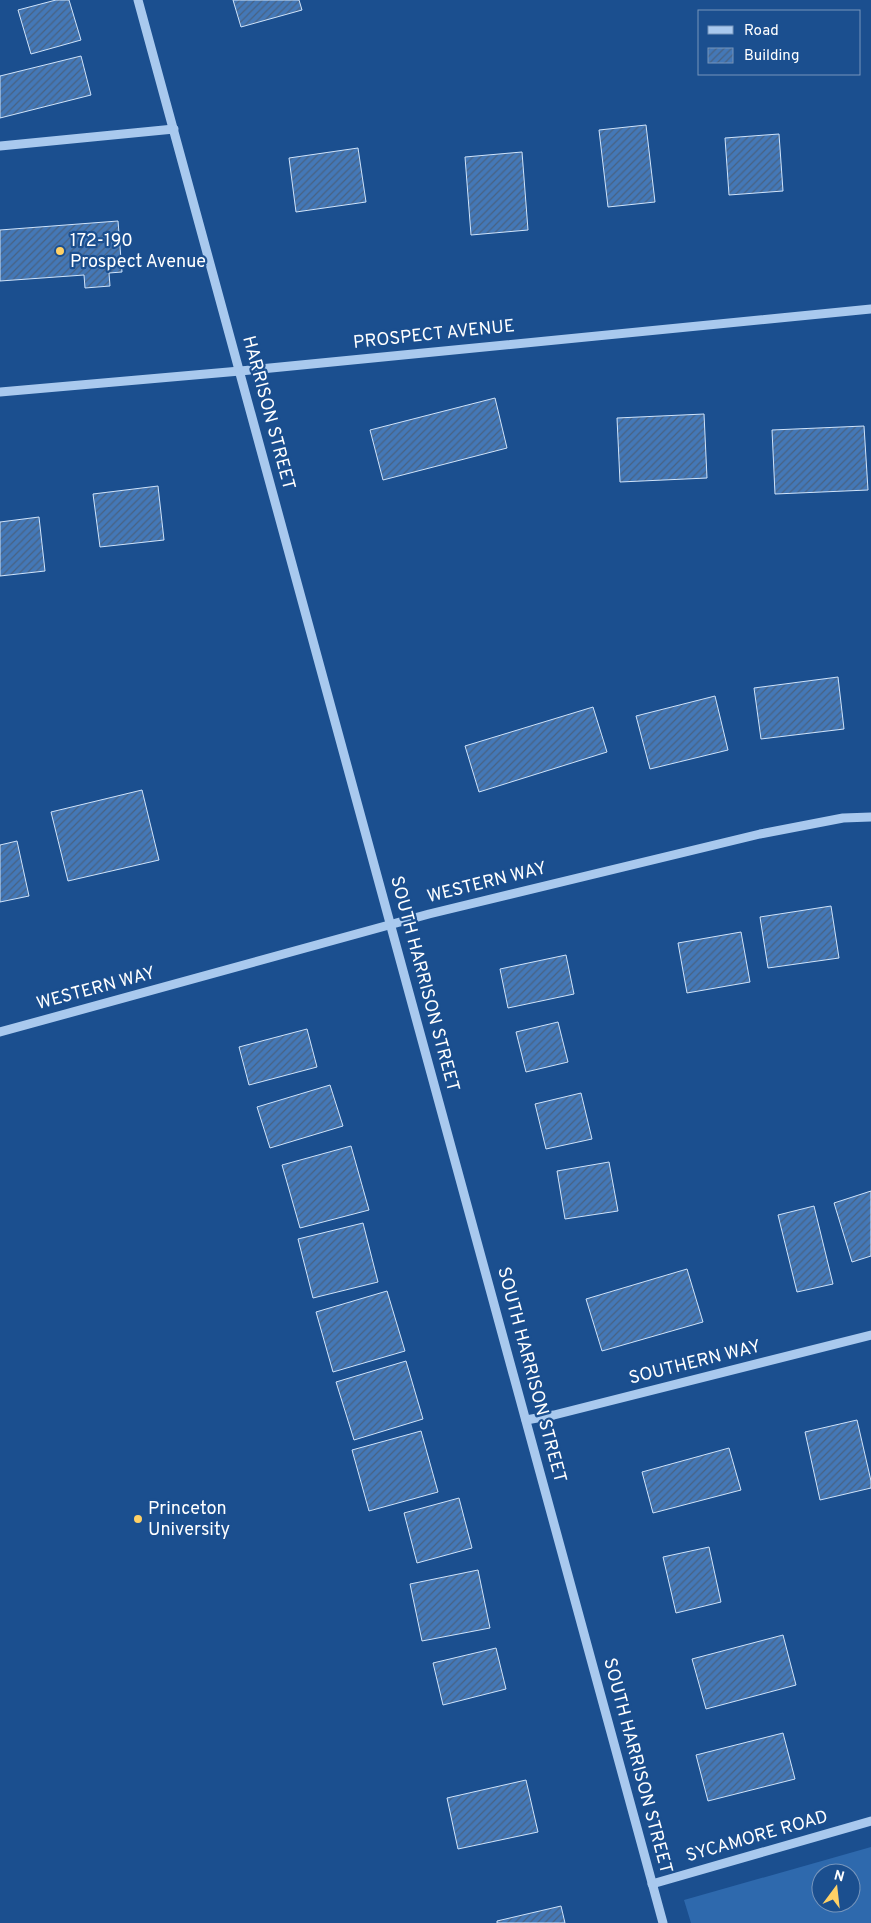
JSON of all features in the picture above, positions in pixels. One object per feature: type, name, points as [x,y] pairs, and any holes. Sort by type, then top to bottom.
[{"type":"street","name":"HARRISON STREET","points":[[138,0],[367,835]]},
{"type":"street","points":[[0,146],[174,129]]},
{"type":"street","name":"PROSPECT AVENUE","points":[[0,392],[240,371],[871,308]]},
{"type":"street","name":"WESTERN WAY","points":[[0,1032],[448,909],[760,834],[844,818],[871,817]]},
{"type":"street","name":"SOUTH HARRISON STREET","points":[[367,835],[663,1923]]},
{"type":"street","name":"SOUTHERN WAY","points":[[526,1420],[554,1415],[871,1335]]},
{"type":"street","name":"SYCAMORE ROAD","points":[[652,1884],[871,1821]]},
{"type":"shaded area","points":[[871,1847],[871,1923],[691,1923],[684,1900],[811,1864],[811,1913],[861,1913],[861,1863],[815,1863]]},
{"type":"building","points":[[56,0],[69,0],[81,40],[31,54],[18,10]]},
{"type":"building","points":[[233,0],[299,0],[302,10],[241,27]]},
{"type":"building","points":[[81,56],[91,95],[0,118],[0,76]]},
{"type":"building","points":[[646,125],[655,202],[608,207],[599,130]]},
{"type":"building","points":[[779,134],[783,191],[729,195],[725,138]]},
{"type":"building","points":[[358,148],[366,202],[296,212],[289,158]]},
{"type":"building","points":[[522,152],[528,230],[471,235],[465,157]]},
{"type":"building","name":"172-190 Prospect Avenue","points":[[118,221],[122,272],[109,273],[110,286],[85,288],[84,275],[0,281],[0,230]]},
{"type":"building","points":[[495,398],[507,448],[383,480],[370,430]]},
{"type":"building","points":[[704,414],[707,478],[620,482],[617,418]]},
{"type":"building","points":[[864,426],[868,490],[775,494],[772,430]]},
{"type":"building","points":[[158,486],[164,540],[100,547],[93,494]]},
{"type":"building","points":[[39,517],[45,571],[0,576],[0,522]]},
{"type":"building","points":[[838,677],[844,729],[761,739],[754,688]]},
{"type":"building","points":[[715,696],[728,750],[650,769],[636,716]]},
{"type":"building","points":[[593,707],[607,752],[479,792],[465,746]]},
{"type":"building","points":[[142,790],[159,860],[68,881],[51,812]]},
{"type":"building","points":[[17,841],[29,896],[0,902],[0,845]]},
{"type":"building","points":[[831,906],[839,958],[768,968],[760,917]]},
{"type":"building","points":[[741,932],[750,982],[687,993],[678,943]]},
{"type":"building","points":[[566,955],[574,994],[508,1008],[500,969]]},
{"type":"building","points":[[558,1022],[568,1062],[526,1072],[516,1032]]},
{"type":"building","points":[[307,1029],[317,1067],[249,1085],[239,1047]]},
{"type":"building","points":[[330,1085],[343,1126],[270,1148],[257,1107]]},
{"type":"building","points":[[581,1093],[592,1139],[546,1149],[535,1104]]},
{"type":"building","points":[[351,1146],[369,1210],[300,1228],[282,1165]]},
{"type":"building","points":[[609,1162],[618,1211],[565,1219],[557,1171]]},
{"type":"building","points":[[871,1191],[871,1256],[852,1262],[834,1203]]},
{"type":"building","points":[[814,1206],[833,1284],[797,1292],[778,1215]]},
{"type":"building","points":[[363,1223],[378,1282],[313,1298],[298,1239]]},
{"type":"building","points":[[687,1269],[703,1322],[602,1351],[586,1299]]},
{"type":"building","points":[[387,1291],[405,1351],[333,1372],[316,1312]]},
{"type":"building","points":[[406,1361],[423,1419],[354,1440],[336,1382]]},
{"type":"building","points":[[857,1420],[871,1488],[820,1500],[805,1432]]},
{"type":"building","points":[[421,1431],[438,1492],[369,1511],[352,1450]]},
{"type":"building","points":[[729,1448],[741,1490],[653,1513],[642,1472]]},
{"type":"building","points":[[459,1498],[472,1548],[417,1563],[404,1513]]},
{"type":"building","points":[[709,1547],[721,1602],[676,1613],[663,1557]]},
{"type":"building","points":[[478,1570],[490,1628],[422,1641],[410,1584]]},
{"type":"building","points":[[783,1635],[796,1685],[706,1709],[692,1659]]},
{"type":"building","points":[[496,1648],[506,1689],[443,1705],[433,1663]]},
{"type":"building","points":[[783,1733],[795,1779],[708,1801],[696,1755]]},
{"type":"building","points":[[526,1780],[538,1832],[458,1849],[447,1798]]},
{"type":"building","points":[[561,1906],[565,1923],[497,1923],[497,1921]]},
{"type":"place","name":"172-190 Prospect Avenue","points":[[60,251]]},
{"type":"place","name":"Princeton University","points":[[138,1519]]}]
